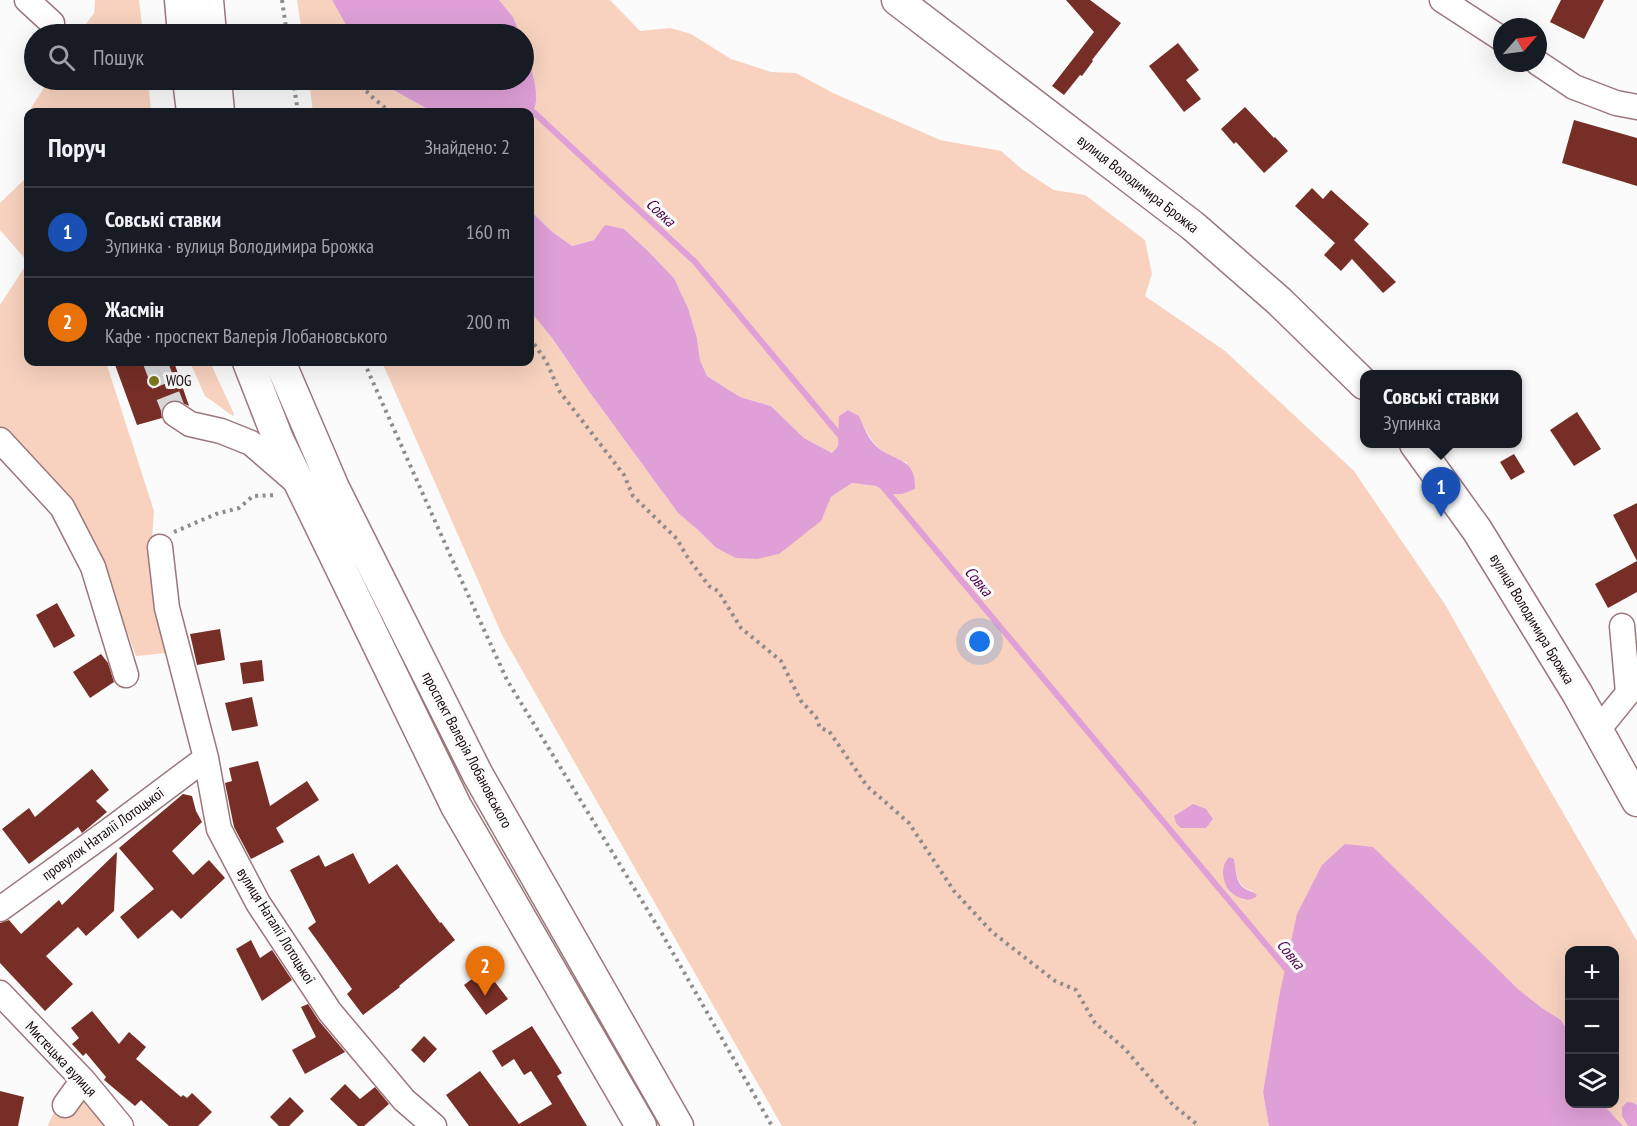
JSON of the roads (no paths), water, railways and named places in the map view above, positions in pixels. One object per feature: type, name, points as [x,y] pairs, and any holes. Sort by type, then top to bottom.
[{"type":"main road","points":[[180,0],[182,24]]},
{"type":"main road","points":[[208,0],[210,24]]},
{"type":"main road","name":"вулиця Володимира Брожка","points":[[897,0],[1193,226],[1278,301],[1360,379]]},
{"type":"main road","points":[[189,90],[192,108]]},
{"type":"main road","points":[[217,90],[219,108]]},
{"type":"main road","name":"проспект Валерія Лобановського","points":[[250,366],[278,439],[288,490],[456,806],[641,1126]]},
{"type":"main road","name":"проспект Валерія Лобановського","points":[[282,366],[334,488],[478,776],[678,1126]]},
{"type":"main road","name":"вулиця Володимира Брожка","points":[[1418,448],[1477,530],[1577,693],[1637,801]]},
{"type":"street","points":[[27,0],[52,23]]},
{"type":"street","points":[[1442,0],[1493,33]]},
{"type":"street","points":[[1547,69],[1574,87],[1616,103],[1637,107]]},
{"type":"street","points":[[175,414],[190,424],[221,431],[250,443],[288,490]]},
{"type":"street","points":[[0,440],[62,507],[93,567],[126,675]]},
{"type":"street","name":"вулиця Наталії Лотоцької","points":[[160,548],[167,608],[206,758],[219,829],[258,903],[330,1012],[404,1100],[434,1126]]},
{"type":"street","points":[[1598,730],[1628,693],[1622,626]]},
{"type":"street","name":"провулок Наталії Лотоцької","points":[[0,909],[206,758]]},
{"type":"street","name":"Мистецька вулиця","points":[[0,993],[83,1080],[121,1126]]},
{"type":"street","points":[[65,1105],[83,1080]]},
{"type":"water","points":[[332,0],[499,0],[516,24],[345,24]]},
{"type":"water","points":[[534,81],[536,101],[534,109],[426,108],[393,90],[534,90]]},
{"type":"water","points":[[534,214],[550,230],[572,246],[594,240],[605,225],[624,229],[674,278],[688,308],[697,338],[700,360],[707,376],[740,397],[771,406],[804,438],[832,453],[838,446],[839,416],[848,410],[859,416],[876,446],[908,465],[912,471],[915,489],[902,494],[889,494],[876,486],[852,483],[831,497],[821,521],[779,554],[757,559],[736,558],[715,547],[678,513],[534,316]]},
{"type":"water","points":[[1193,804],[1206,809],[1213,819],[1206,828],[1181,828],[1176,823],[1174,816]]},
{"type":"water","points":[[1345,844],[1373,847],[1518,989],[1561,1020],[1565,1026],[1565,1108],[1607,1108],[1623,1126],[1269,1126],[1263,1093],[1279,997],[1297,914],[1322,865]]},
{"type":"water","points":[[1229,857],[1234,859],[1239,882],[1257,896],[1254,898],[1243,899],[1229,891],[1223,874],[1224,865]]},
{"type":"water","points":[[1627,1102],[1637,1105],[1637,1126],[1628,1126],[1622,1116],[1622,1107]]},
{"type":"waterway","name":"Совка","points":[[534,113],[695,262],[842,438]]},
{"type":"waterway","name":"Совка","points":[[884,488],[1289,972]]},
{"type":"tunnel","points":[[157,366],[175,414]]},
{"type":"place","name":"WOG","points":[[154,381]]},
{"type":"place","name":"Совські ставки","points":[[1441,517]]},
{"type":"place","name":"Жасмін","points":[[485,996]]}]
